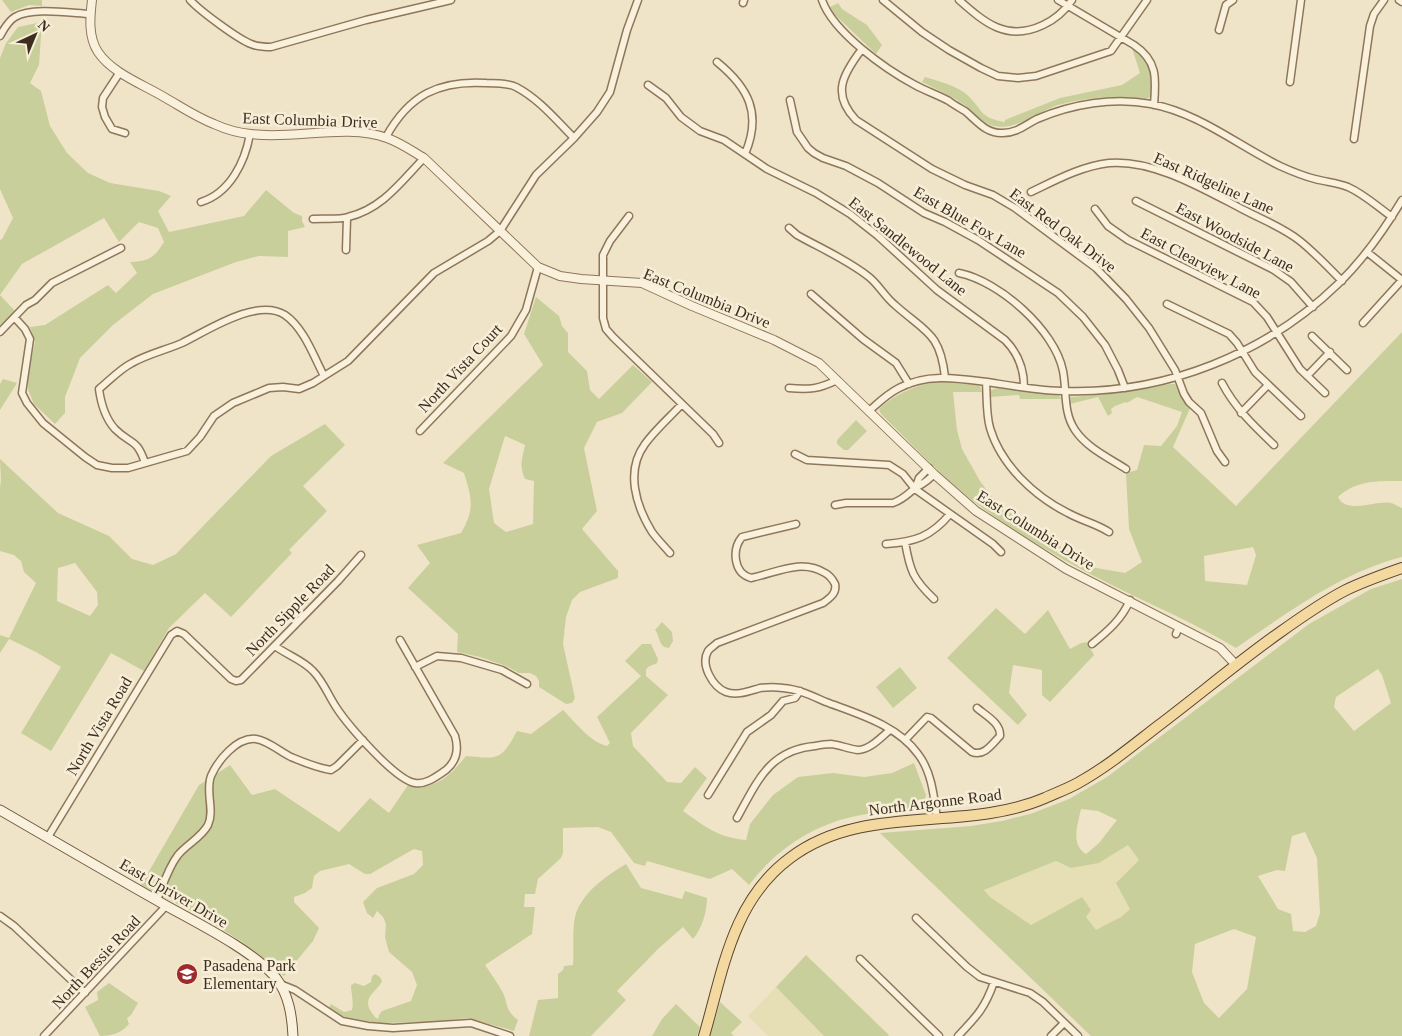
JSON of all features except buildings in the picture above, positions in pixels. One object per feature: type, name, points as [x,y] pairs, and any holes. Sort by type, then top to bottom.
[{"type":"main road","name":"North Argonne Road","points":[[704,1036],[740,919],[756,891],[777,868],[805,847],[833,834],[867,825],[995,813],[1036,801],[1077,784],[1112,762],[1236,665],[1318,606],[1351,588],[1402,568]]},
{"type":"main road","name":"East Upriver Drive","points":[[0,810],[218,935],[258,962],[280,984],[290,1008],[293,1036]]},
{"type":"street","name":"East Columbia Drive","points":[[92,0],[90,14],[93,43],[104,60],[120,72],[203,119],[226,129],[267,136],[360,133],[386,137],[424,158],[538,267],[560,276],[642,283],[774,340],[818,363],[976,511],[1058,564],[1130,600],[1180,632],[1220,648],[1236,665]]},
{"type":"street","points":[[190,0],[202,11],[248,43],[271,47],[360,22],[451,0]]},
{"type":"street","points":[[15,318],[25,329],[30,339],[22,393],[27,403],[43,423],[84,457],[97,465],[112,468],[128,468],[187,451],[214,416],[233,403],[269,388],[299,389],[348,361],[434,273],[488,241],[500,231],[536,176],[597,112],[610,92],[627,30],[638,0]]},
{"type":"street","points":[[822,0],[830,18],[862,49],[890,70],[915,85],[945,99],[965,112],[985,129],[999,133],[1012,133],[1036,120],[1067,108],[1097,103],[1126,101],[1154,105],[1194,118],[1280,166],[1301,175],[1348,187],[1392,216]]},
{"type":"street","points":[[883,0],[942,46],[998,76],[1018,78],[1036,76],[1111,51],[1147,0]]},
{"type":"street","points":[[959,0],[994,27],[1013,33],[1031,30],[1051,21],[1060,15],[1070,3]]},
{"type":"street","points":[[1058,0],[1070,3],[1144,53],[1153,67],[1156,78],[1154,105]]},
{"type":"street","points":[[1219,30],[1226,5],[1233,0]]},
{"type":"street","points":[[1290,82],[1301,0]]},
{"type":"street","points":[[1354,139],[1370,26],[1374,14],[1384,0]]},
{"type":"street","points":[[0,36],[13,18],[30,12],[90,14]]},
{"type":"street","name":"East Red Oak Drive","points":[[862,49],[848,68],[842,82],[845,106],[856,120],[932,169],[965,185],[992,195],[1015,208],[1096,268],[1138,313],[1161,346],[1178,376],[1184,394],[1200,413],[1217,451],[1226,462]]},
{"type":"street","points":[[717,62],[740,84],[749,99],[753,128],[744,154]]},
{"type":"street","points":[[120,72],[103,98],[102,107],[104,117],[112,129],[126,134]]},
{"type":"street","points":[[386,137],[395,120],[421,96],[441,87],[467,82],[514,86],[532,97],[574,138]]},
{"type":"street","name":"East Sandlewood Lane","points":[[648,84],[666,98],[687,122],[700,131],[724,140],[767,169],[816,193],[850,214],[878,236],[937,290],[999,334],[1010,345],[1022,367],[1024,387]]},
{"type":"street","name":"East Blue Fox Lane","points":[[790,100],[797,132],[808,148],[814,153],[846,166],[878,183],[924,213],[978,240],[1058,293],[1083,317],[1105,344],[1125,388]]},
{"type":"street","points":[[201,202],[218,194],[236,174],[246,154],[250,134]]},
{"type":"street","points":[[313,218],[347,218],[369,210],[384,200],[424,158]]},
{"type":"street","name":"East Ridgeline Lane","points":[[1031,192],[1092,166],[1128,163],[1148,167],[1170,174],[1196,186],[1285,231],[1300,241],[1342,281]]},
{"type":"street","points":[[869,411],[889,394],[909,384],[946,377],[1065,392],[1125,388],[1178,376],[1220,362],[1276,332],[1313,307],[1342,281],[1367,252],[1402,200]]},
{"type":"street","name":"East Woodside Lane","points":[[1136,201],[1274,270],[1291,282],[1313,307]]},
{"type":"street","name":"East Clearview Lane","points":[[1095,209],[1108,226],[1128,240],[1253,302],[1268,317],[1295,361],[1325,394]]},
{"type":"street","points":[[629,216],[610,241],[603,255],[603,318],[606,329],[612,337],[713,434],[719,443]]},
{"type":"street","points":[[346,250],[347,218]]},
{"type":"street","points":[[789,228],[859,269],[871,279],[894,305],[924,328],[938,347],[944,362],[946,377]]},
{"type":"street","points":[[0,332],[26,305],[35,300],[52,283],[121,248]]},
{"type":"street","points":[[1363,323],[1402,280],[1367,252]]},
{"type":"street","name":"North Vista Court","points":[[420,431],[511,336],[526,310],[538,267]]},
{"type":"street","points":[[959,273],[982,280],[1025,311],[1038,325],[1057,353],[1063,372],[1066,407],[1070,420],[1080,437],[1126,470]]},
{"type":"street","points":[[811,294],[863,339],[896,363],[909,384]]},
{"type":"street","points":[[1167,304],[1229,334],[1255,372],[1301,416]]},
{"type":"street","points":[[144,463],[140,450],[134,442],[123,436],[106,416],[101,402],[100,389],[130,364],[141,358],[180,343],[230,318],[255,312],[273,311],[284,315],[294,322],[324,376]]},
{"type":"street","points":[[1312,336],[1347,370]]},
{"type":"street","points":[[1307,376],[1330,352]]},
{"type":"street","points":[[790,388],[806,390],[823,387],[837,380]]},
{"type":"street","points":[[986,382],[989,426],[998,449],[1010,467],[1048,503],[1070,515],[1095,523],[1109,532]]},
{"type":"street","points":[[1222,383],[1241,413],[1274,445]]},
{"type":"street","points":[[1241,413],[1268,385]]},
{"type":"street","points":[[670,553],[653,532],[637,496],[633,480],[636,462],[644,444],[682,404]]},
{"type":"street","points":[[795,454],[807,460],[889,465],[904,474],[915,489],[993,544],[1001,552]]},
{"type":"street","points":[[835,506],[846,503],[893,503],[907,497],[915,489],[925,484],[932,471]]},
{"type":"street","points":[[886,544],[905,542],[925,536],[935,531],[950,514]]},
{"type":"street","points":[[796,524],[742,536],[736,549],[738,569],[744,576],[751,578],[798,565],[812,566],[828,574],[834,582],[835,589],[833,594],[823,603],[717,643],[709,650],[706,656],[707,670],[719,688],[732,694],[762,688],[784,688],[800,691],[855,712],[890,730],[905,740],[918,754],[926,768],[933,790],[936,819]]},
{"type":"street","points":[[905,542],[909,565],[914,577],[934,599]]},
{"type":"street","name":"North Sipple Road","points":[[236,681],[240,680],[275,646],[361,555]]},
{"type":"street","points":[[1092,644],[1106,633],[1122,616],[1130,600]]},
{"type":"street","name":"North Vista Road","points":[[48,838],[171,635],[177,631],[184,634],[230,679],[236,681]]},
{"type":"street","points":[[275,646],[301,661],[313,671],[351,728],[397,774],[407,781],[424,783],[446,769],[457,756],[458,745],[455,736],[400,640]]},
{"type":"street","points":[[415,667],[437,656],[461,658],[502,670],[527,684]]},
{"type":"street","points":[[708,795],[747,732],[771,714],[783,701],[795,698],[800,691]]},
{"type":"street","points":[[905,740],[927,717],[931,718],[972,752],[977,754],[983,753],[1000,736],[1000,732],[996,724],[977,708]]},
{"type":"street","points":[[737,818],[760,776],[781,756],[794,750],[830,744],[859,750],[867,748],[890,730]]},
{"type":"street","points":[[156,900],[178,855],[202,834],[208,825],[211,816],[209,786],[211,776],[228,751],[236,745],[254,739],[262,741],[290,756],[331,770],[363,740]]},
{"type":"street","name":"North Bessie Road","points":[[44,1036],[166,906]]},
{"type":"street","points":[[0,916],[14,926],[85,993]]},
{"type":"street","points":[[916,918],[967,967],[980,976],[994,982],[1030,993],[1043,1002],[1078,1036]]},
{"type":"street","points":[[860,959],[939,1036]]},
{"type":"street","points":[[958,1036],[987,1002],[994,982]]},
{"type":"street","points":[[280,984],[295,990],[342,1021],[393,1028],[471,1023],[510,1036]]},
{"type":"street","points":[[1051,1036],[1064,1023]]},
{"type":"shaded area","points":[[1128,845],[1139,860],[1130,909],[1121,917],[1096,931],[1086,917],[1082,897],[1031,925],[990,897],[984,890],[1056,861],[1071,868],[1099,863]]},
{"type":"shaded area","points":[[776,987],[824,1036],[768,1036],[748,1016]]},
{"type":"green space","points":[[2,0],[42,0],[42,6],[29,5],[11,12]]},
{"type":"green space","points":[[838,3],[842,9],[867,25],[882,45],[876,54],[835,15],[830,7]]},
{"type":"green space","points":[[42,22],[39,65],[30,83],[41,91],[50,126],[67,153],[88,173],[110,183],[159,191],[171,196],[158,211],[169,232],[244,216],[266,190],[294,213],[302,216],[305,227],[288,231],[288,257],[259,256],[236,262],[153,294],[113,325],[80,358],[65,397],[65,413],[55,424],[34,404],[28,390],[28,376],[35,341],[30,327],[45,325],[108,285],[116,293],[137,273],[130,262],[150,258],[164,242],[158,228],[139,222],[119,242],[104,218],[22,264],[0,295],[0,240],[13,218],[0,189],[0,58],[6,43],[18,27]]},
{"type":"green space","points":[[1132,48],[1142,58],[1149,70],[1152,83],[1150,97],[1146,99],[1102,98],[1069,102],[1050,108],[1010,126],[994,126],[981,120],[958,101],[922,82],[925,77],[956,88],[971,98],[985,115],[1005,122],[1005,120],[1060,98],[1122,85],[1140,73]]},
{"type":"green space","points":[[0,295],[15,311],[0,325]]},
{"type":"green space","points":[[536,297],[559,316],[562,326],[568,333],[568,352],[587,371],[590,390],[599,399],[633,365],[652,382],[622,413],[597,422],[584,448],[597,511],[582,529],[618,571],[618,578],[580,592],[572,600],[566,617],[563,644],[575,698],[572,703],[566,704],[539,687],[539,681],[536,676],[530,673],[519,673],[506,666],[480,657],[457,652],[458,634],[408,588],[430,563],[417,545],[461,533],[470,510],[469,490],[464,473],[443,463],[543,365],[524,334]],"holes":[[[505,436],[525,445],[522,458],[523,475],[525,479],[534,481],[533,524],[506,532],[494,523],[489,489]]]},
{"type":"green space","points":[[1402,332],[1402,481],[1360,484],[1345,491],[1338,497],[1348,505],[1362,506],[1392,503],[1402,508],[1402,557],[1379,564],[1336,583],[1236,648],[1194,625],[1085,572],[1005,524],[948,480],[879,410],[884,404],[900,394],[922,385],[957,381],[980,386],[982,392],[953,392],[957,430],[962,449],[980,481],[992,497],[1033,532],[1076,555],[1091,567],[1125,573],[1142,562],[1129,529],[1126,473],[1137,470],[1144,445],[1161,446],[1177,426],[1182,412],[1137,397],[1127,403],[1115,406],[1111,409],[1112,413],[1108,416],[1098,397],[1070,404],[1071,397],[1121,393],[1175,384],[1186,402],[1191,406],[1173,447],[1236,506]],"holes":[[[1253,547],[1256,555],[1247,585],[1205,581],[1204,556]]]},
{"type":"green space","points":[[3,379],[17,383],[0,410],[0,384]]},
{"type":"green space","points":[[997,388],[1058,395],[1062,399],[1020,399],[1019,395],[990,397],[991,390]]},
{"type":"green space","points":[[856,420],[867,431],[848,450],[844,450],[837,444],[837,440]]},
{"type":"green space","points":[[325,424],[345,445],[303,486],[327,511],[289,550],[292,553],[231,617],[205,593],[169,628],[144,671],[111,653],[51,751],[21,733],[61,667],[9,639],[0,653],[0,635],[9,638],[36,583],[24,572],[21,561],[14,555],[0,551],[0,459],[58,513],[109,536],[132,559],[153,565],[176,554],[271,456]],"holes":[[[75,563],[97,592],[98,605],[90,616],[57,601],[58,568]]]},
{"type":"green space","points":[[1402,579],[1402,1036],[1091,1036],[880,833],[971,826],[1002,821],[1033,813],[1069,799],[1107,777],[1309,624],[1371,589]],"holes":[[[1378,669],[1382,675],[1391,703],[1354,731],[1334,707],[1336,697]],[[1081,809],[1098,811],[1117,820],[1099,843],[1086,854],[1078,845],[1077,827]],[[1305,832],[1317,858],[1320,913],[1316,926],[1305,932],[1293,931],[1291,914],[1278,909],[1258,876],[1277,870],[1285,871],[1292,836]],[[1128,845],[1139,860],[1116,883],[1130,909],[1121,917],[1096,930],[1086,917],[1091,910],[1082,897],[1031,925],[990,897],[984,890],[1056,861],[1071,868],[1099,863]],[[1234,929],[1256,937],[1247,989],[1219,1018],[1204,1003],[1192,972],[1195,944]]]},
{"type":"green space","points":[[996,608],[1025,634],[1048,610],[1070,649],[1087,642],[1094,655],[1050,702],[1042,695],[1042,670],[1013,665],[1009,693],[1027,715],[1018,725],[947,658]]},
{"type":"green space","points":[[662,622],[672,632],[673,641],[669,648],[662,645],[655,630]]},
{"type":"green space","points":[[642,644],[651,644],[658,659],[657,663],[648,667],[646,676],[668,695],[631,733],[633,746],[667,782],[681,783],[695,767],[707,778],[683,811],[705,826],[728,837],[746,840],[750,824],[773,795],[798,777],[833,773],[864,777],[892,773],[914,763],[926,795],[923,809],[869,814],[828,824],[799,839],[785,849],[749,885],[732,869],[710,879],[647,861],[645,866],[634,863],[611,832],[598,827],[563,828],[563,853],[561,858],[538,879],[535,894],[525,894],[524,907],[535,907],[532,934],[485,965],[503,993],[509,1010],[518,1020],[514,1031],[468,1018],[430,1022],[378,1023],[341,1016],[328,1009],[331,1004],[344,1012],[352,1010],[351,985],[355,983],[364,986],[371,982],[372,976],[375,974],[382,981],[369,998],[368,1005],[378,1019],[382,1011],[411,1001],[417,985],[412,972],[389,952],[385,937],[386,924],[383,917],[377,911],[373,918],[367,913],[363,902],[377,888],[414,874],[423,865],[422,851],[414,849],[370,874],[365,874],[349,864],[320,871],[314,876],[312,888],[294,897],[294,902],[319,928],[313,941],[284,976],[242,942],[206,919],[141,885],[199,785],[230,765],[252,795],[275,789],[339,832],[370,798],[389,813],[408,785],[426,786],[434,784],[448,776],[466,756],[485,758],[497,756],[507,748],[517,731],[531,734],[563,710],[589,736],[607,746],[610,743],[597,717],[641,676],[625,661]]},
{"type":"green space","points":[[900,667],[917,688],[893,708],[876,687]]},
{"type":"green space","points":[[626,864],[641,888],[682,899],[685,891],[707,898],[705,914],[699,930],[693,939],[683,927],[658,949],[617,991],[626,1000],[591,1036],[529,1036],[538,1000],[558,998],[558,974],[563,970],[564,966],[573,965],[574,923],[578,908],[595,886]]},
{"type":"green space","points":[[806,955],[889,1035],[824,1036],[776,987]]},
{"type":"green space","points":[[109,983],[138,1003],[127,1018],[129,1024],[123,1030],[100,1036],[85,1007],[98,1000],[97,992]]},
{"type":"green space","points":[[720,1002],[742,1022],[731,1033],[734,1036],[710,1036]]},
{"type":"green space","points":[[676,1004],[700,1027],[697,1036],[652,1036],[662,1019]]},
{"type":"place","name":"Pasadena Park Elementary","points":[[187,974]]}]
